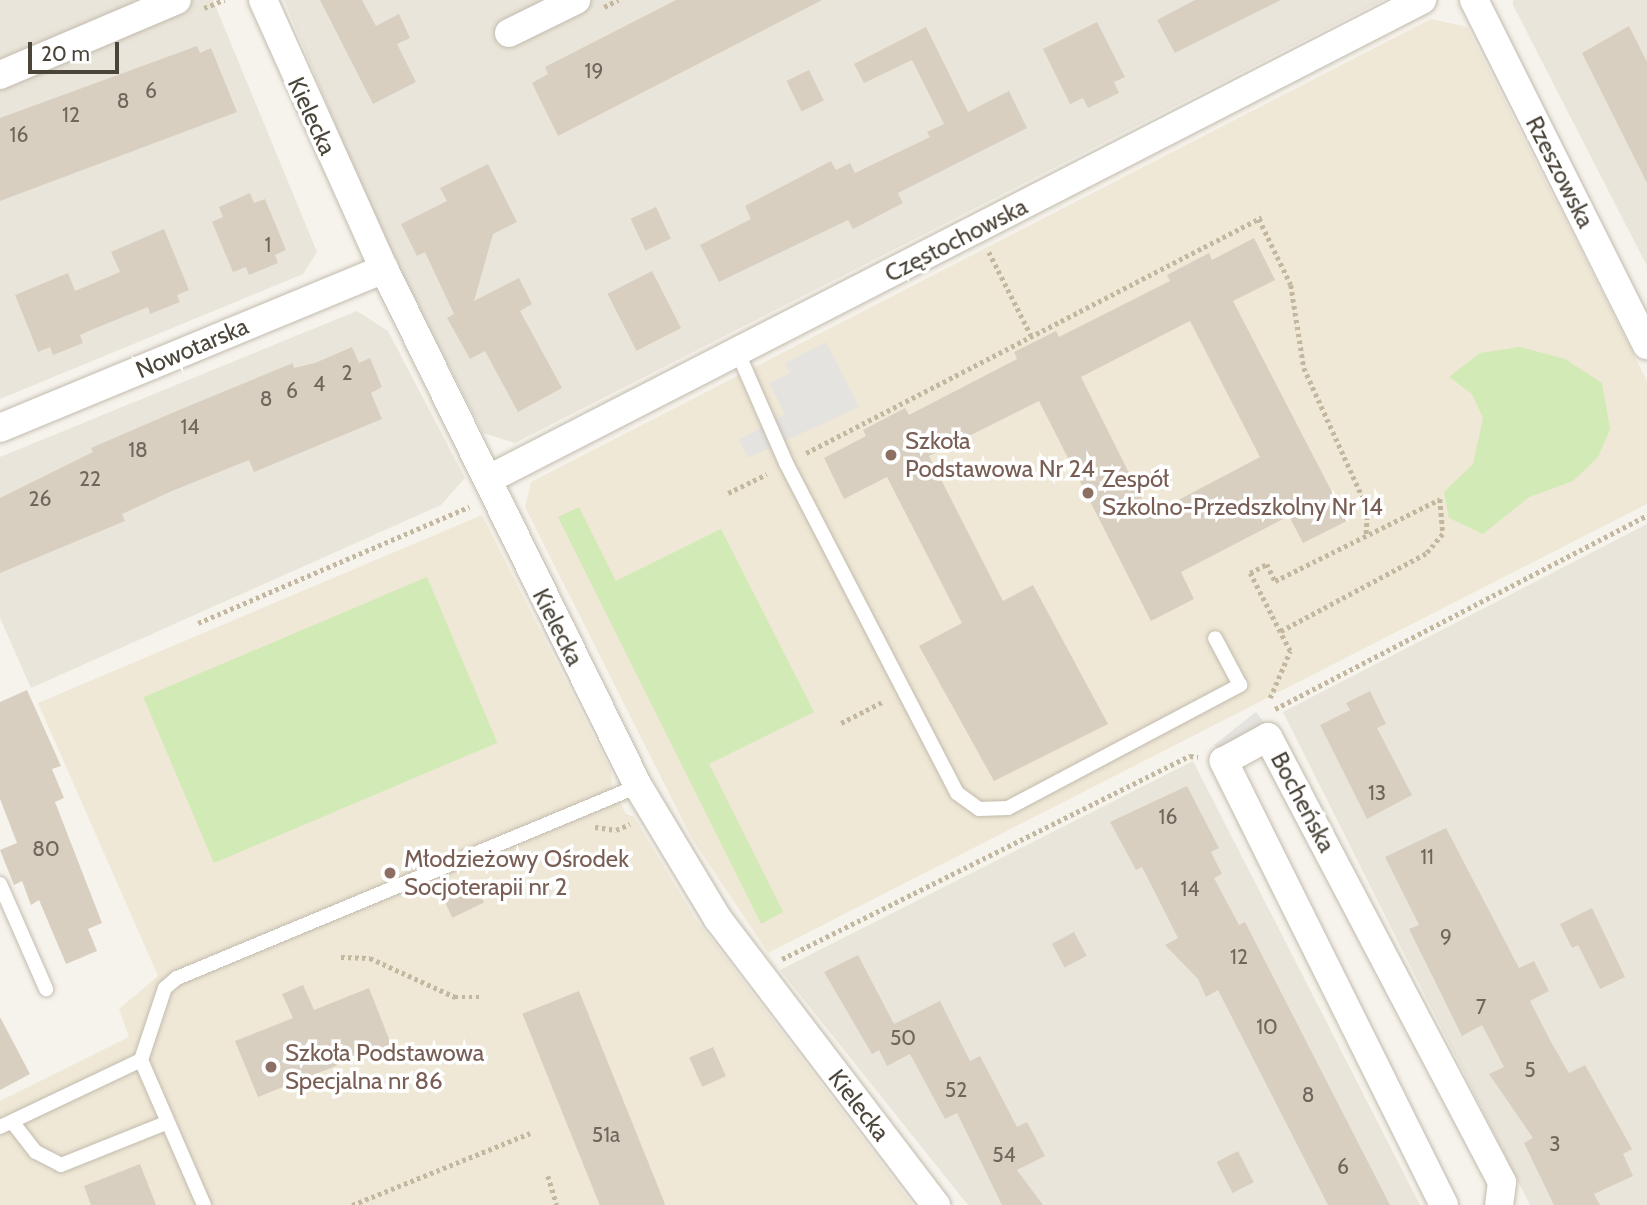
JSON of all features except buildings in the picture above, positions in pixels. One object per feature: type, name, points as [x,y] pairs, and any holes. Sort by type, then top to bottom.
[{"type":"street","points":[[0,75],[177,0]]},
{"type":"street","name":"Kielecka","points":[[263,0],[384,269],[638,786],[758,974],[936,1205]]},
{"type":"street","name":"Częstochowska","points":[[492,487],[738,353],[1422,0]]},
{"type":"street","name":"Rzeszowska","points":[[1474,0],[1647,345]]},
{"type":"street","points":[[509,33],[569,2]]},
{"type":"street","name":"Nowotarska","points":[[0,428],[384,269]]},
{"type":"street","name":"Bocheńska","points":[[1224,761],[1268,737],[1502,1182],[1499,1205]]},
{"type":"street","points":[[1224,761],[1444,1205]]},
{"type":"lane","points":[[738,353],[786,463],[957,793],[979,809],[1008,808],[1240,685],[1215,638]]},
{"type":"lane","points":[[204,1205],[166,1123],[141,1060],[159,997],[177,978],[638,786]]},
{"type":"lane","points":[[0,884],[46,989]]},
{"type":"lane","points":[[141,1060],[6,1125],[36,1152],[61,1165],[166,1123]]},
{"type":"path","points":[[728,494],[1261,218],[1291,285],[1304,368],[1368,509],[1366,536]]},
{"type":"path","points":[[985,244],[1031,335]]},
{"type":"path","points":[[198,623],[492,487]]},
{"type":"path","points":[[1276,707],[1270,698],[1290,651],[1280,632],[1250,573],[1267,565],[1275,581],[1440,499],[1443,534],[1426,554],[1280,632]]},
{"type":"path","points":[[1268,737],[1276,707],[1647,515]]},
{"type":"path","points":[[841,723],[904,691]]},
{"type":"path","points":[[758,974],[1190,756],[1224,761]]},
{"type":"path","points":[[594,827],[616,830],[636,820]]},
{"type":"path","points":[[341,957],[370,958],[455,997],[479,996]]},
{"type":"path","points":[[352,1205],[530,1133]]},
{"type":"path","points":[[548,1176],[557,1205]]},
{"type":"shaded area","points":[[0,0],[213,0],[317,252],[303,274],[0,399]]},
{"type":"shaded area","points":[[284,0],[1383,0],[515,443],[483,433],[376,223]]},
{"type":"shaded area","points":[[1513,0],[1647,0],[1647,266],[1513,5]]},
{"type":"shaded area","name":"Zespół Szkolno-Przedszkolny Nr 14","points":[[1431,19],[1467,27],[1647,381],[1647,504],[768,953],[692,839],[525,507],[531,482]]},
{"type":"shaded area","points":[[357,311],[388,331],[465,478],[441,505],[31,688],[0,618],[0,457]]},
{"type":"shaded area","points":[[826,342],[859,407],[748,458],[739,440],[785,414],[769,383],[790,373],[785,363]]},
{"type":"shaded area","name":"Młodzieżowy Ośrodek Socjoterapii nr 2","points":[[482,515],[611,771],[612,787],[626,814],[634,817],[695,918],[913,1205],[0,1205],[0,1101],[129,1037],[119,1009],[158,976],[38,703]]},
{"type":"shaded area","points":[[1647,524],[1647,1205],[1530,1205],[1283,712]]},
{"type":"shaded area","points":[[1256,712],[1267,726],[1225,759],[1214,745]]},
{"type":"shaded area","points":[[1193,761],[1420,1205],[968,1205],[780,970]]},
{"type":"green space","points":[[1520,347],[1565,359],[1602,383],[1610,429],[1598,457],[1573,481],[1529,497],[1483,534],[1449,518],[1444,492],[1473,464],[1483,418],[1472,394],[1449,377],[1480,353]]},
{"type":"green space","points":[[579,507],[616,581],[721,529],[814,712],[709,764],[783,912],[761,924],[558,517]]},
{"type":"green space","points":[[427,577],[497,743],[214,863],[143,697]]},
{"type":"place","name":"Szkoła Podstawowa Nr 24","points":[[891,455]]},
{"type":"place","name":"Zespół Szkolno-Przedszkolny Nr 14","points":[[1088,493]]},
{"type":"place","name":"Młodzieżowy Ośrodek Socjoterapii nr 2","points":[[390,873]]},
{"type":"place","name":"Szkoła Podstawowa Specjalna nr 86","points":[[271,1067]]}]
